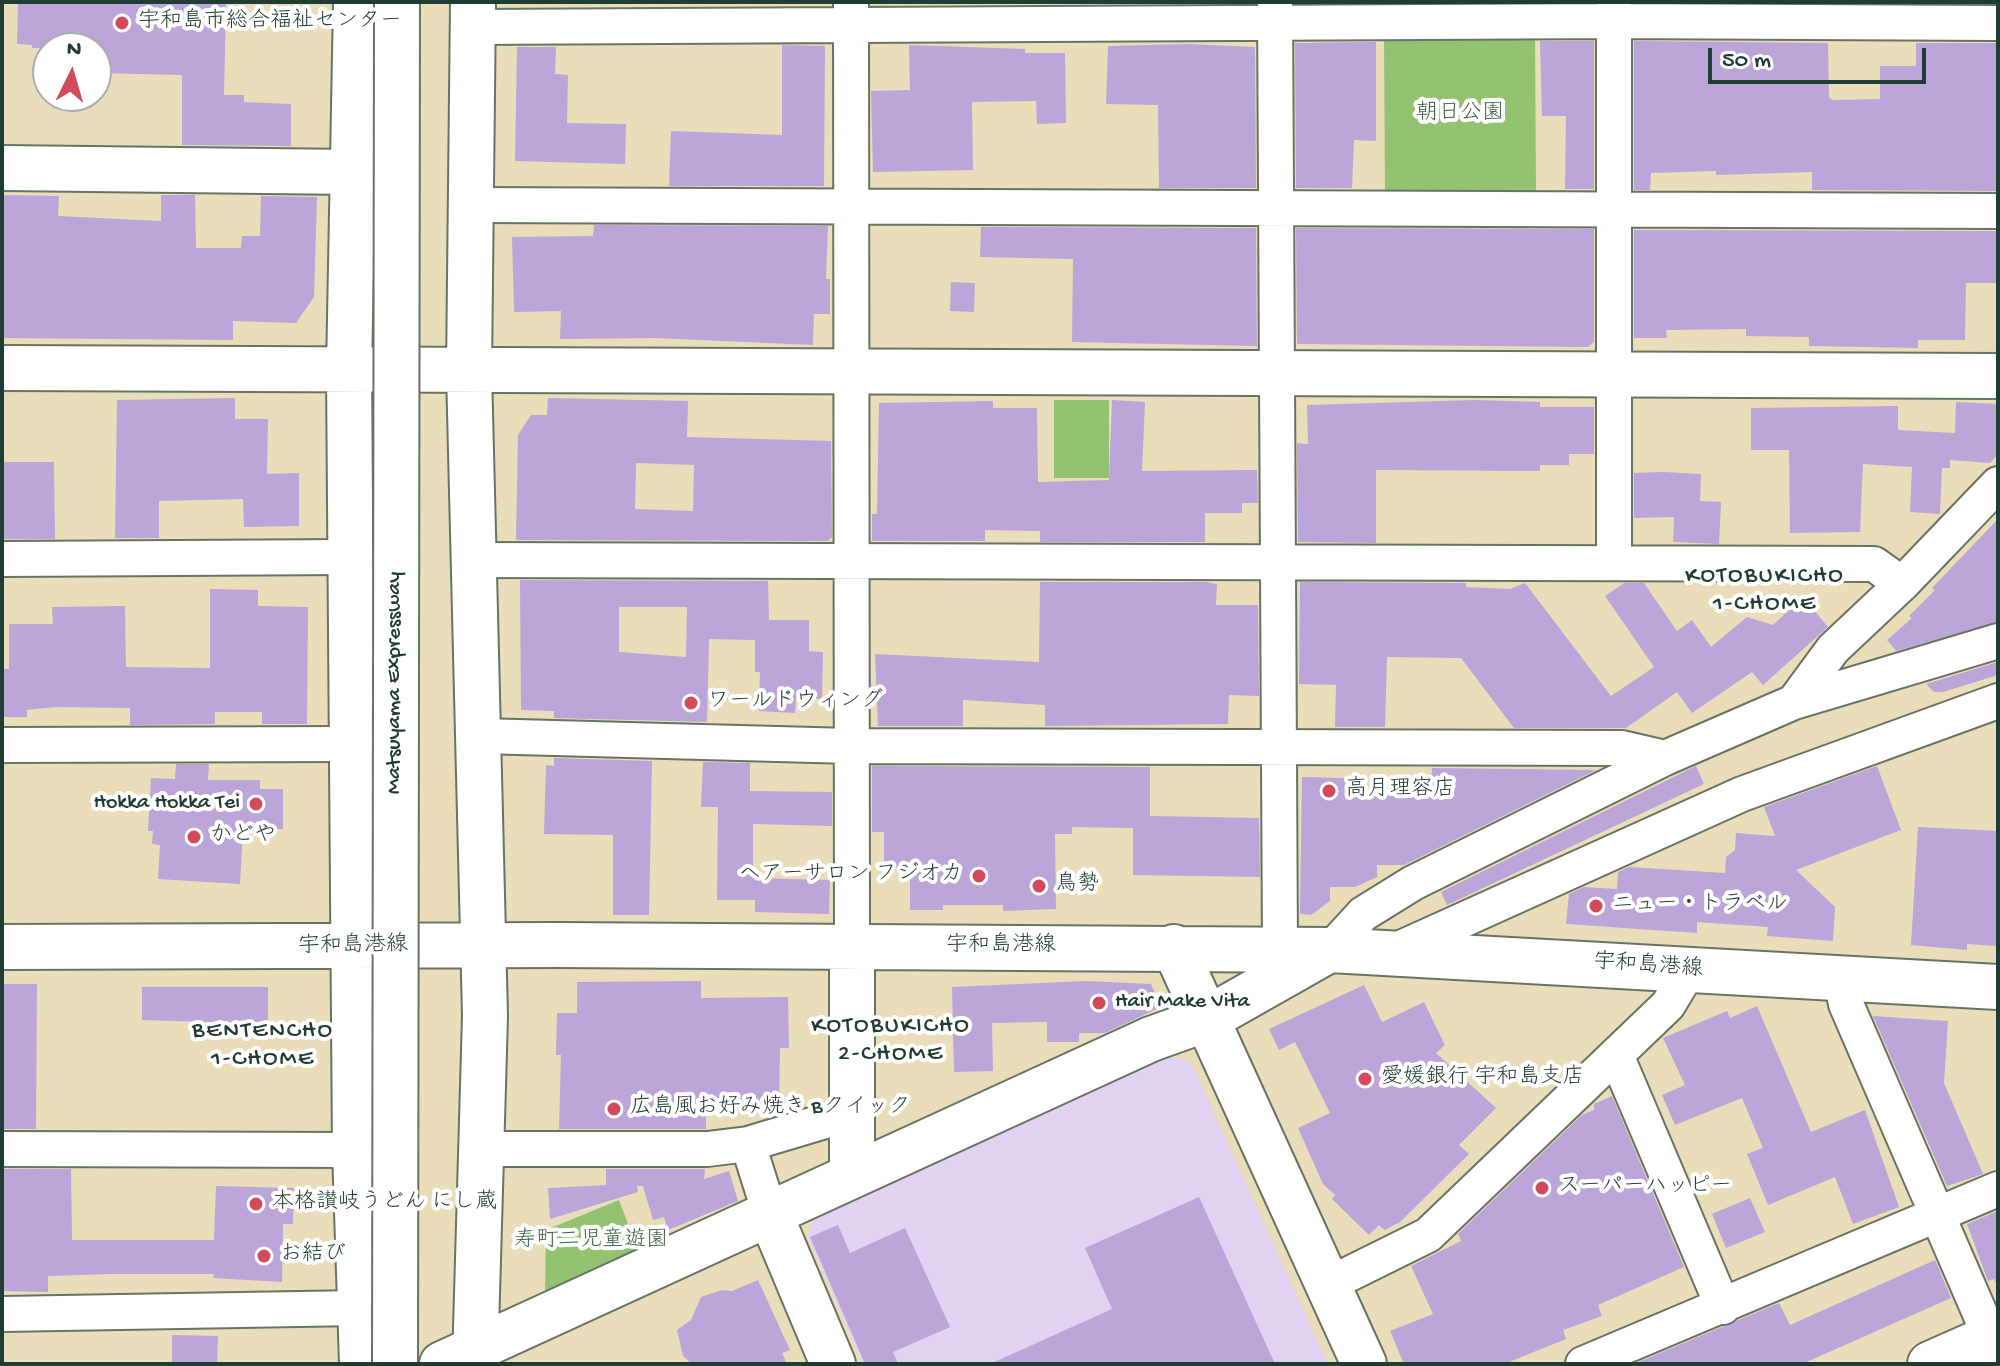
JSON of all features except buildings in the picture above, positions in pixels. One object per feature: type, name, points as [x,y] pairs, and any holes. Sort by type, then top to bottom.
[{"type":"main road","points":[[356,2],[349,371],[355,1150],[362,1364]]},
{"type":"main road","name":"Matsuyama Expressway","points":[[395,1364],[397,2]]},
{"type":"main road","points":[[465,1359],[484,1149],[485,945],[469,371],[473,14]]},
{"type":"main road","points":[[2,168],[354,172]]},
{"type":"main road","points":[[2,368],[1998,376]]},
{"type":"main road","name":"宇和島港線","points":[[2,947],[354,948],[485,945],[1330,950],[1998,987]]},
{"type":"main road","points":[[852,947],[852,1174]]},
{"type":"main road","points":[[1174,947],[1364,1364]]},
{"type":"main road","points":[[465,1359],[852,1174],[1151,1039],[1207,1019],[1330,950]]},
{"type":"main road","points":[[770,1214],[833,1364]]},
{"type":"main road","points":[[1930,1364],[1995,1342]]},
{"type":"street","points":[[1614,11],[1614,562]]},
{"type":"street","points":[[473,14],[1614,11],[1998,23]]},
{"type":"street","points":[[1275,13],[1280,949]]},
{"type":"street","points":[[851,14],[849,561],[852,947]]},
{"type":"street","points":[[471,205],[1998,211]]},
{"type":"street","points":[[1794,702],[1833,649],[1902,584],[1998,484]]},
{"type":"street","points":[[2,559],[351,557]]},
{"type":"street","points":[[476,560],[1874,564],[1902,584]]},
{"type":"street","points":[[1330,950],[1363,914],[1413,883],[1665,758],[1794,702],[1998,641]]},
{"type":"street","points":[[1392,952],[1742,794],[1998,701]]},
{"type":"street","points":[[480,736],[851,746],[1622,748],[1665,758]]},
{"type":"street","points":[[2,745],[351,744]]},
{"type":"street","points":[[1327,1285],[1428,1235],[1668,1005],[1689,970]]},
{"type":"street","points":[[1841,979],[1846,1004],[1995,1342]]},
{"type":"street","points":[[1616,1055],[1723,1307]]},
{"type":"street","points":[[484,1149],[707,1149],[748,1144],[852,1113]]},
{"type":"street","points":[[748,1144],[770,1214]]},
{"type":"street","points":[[2,1149],[355,1150]]},
{"type":"street","points":[[1583,1364],[1941,1221],[1998,1189]]},
{"type":"street","points":[[2,1314],[359,1308]]},
{"type":"shaded area","points":[[1170,1056],[1191,1062],[1328,1364],[863,1364],[808,1237],[812,1220]]},
{"type":"green space","name":"朝日公園","points":[[1384,34],[1535,36],[1536,194],[1385,194]]},
{"type":"green space","points":[[1054,400],[1109,400],[1109,478],[1054,478]]},
{"type":"green space","name":"寿町二児童遊園","points":[[619,1200],[639,1253],[545,1293],[546,1230]]},
{"type":"place","name":"宇和島市総合福祉センター","points":[[122,23]]},
{"type":"place","name":"ワールドウィング","points":[[691,703]]},
{"type":"place","name":"高月理容店","points":[[1329,791]]},
{"type":"place","name":"Hokka Hokka Tei","points":[[256,804]]},
{"type":"place","name":"かどや","points":[[194,837]]},
{"type":"place","name":"ヘアーサロン フジオカ","points":[[979,876]]},
{"type":"place","name":"鳥勢","points":[[1039,886]]},
{"type":"place","name":"ニュー・トラベル","points":[[1596,906]]},
{"type":"place","name":"Hair Make Vita","points":[[1099,1003]]},
{"type":"place","name":"愛媛銀行 宇和島支店","points":[[1365,1079]]},
{"type":"place","name":"広島風お好み焼き Bクイック","points":[[614,1109]]},
{"type":"place","name":"スーパーハッピー","points":[[1542,1188]]},
{"type":"place","name":"本格讃岐うどん にし蔵","points":[[256,1204]]},
{"type":"place","name":"お結び","points":[[264,1256]]},
{"type":"district","name":"KOTOBUKICHO 1-CHOME","points":[[1765,591]]},
{"type":"district","name":"KOTOBUKICHO 2-CHOME","points":[[891,1041]]},
{"type":"district","name":"BENTENCHO 1-CHOME","points":[[263,1046]]}]
